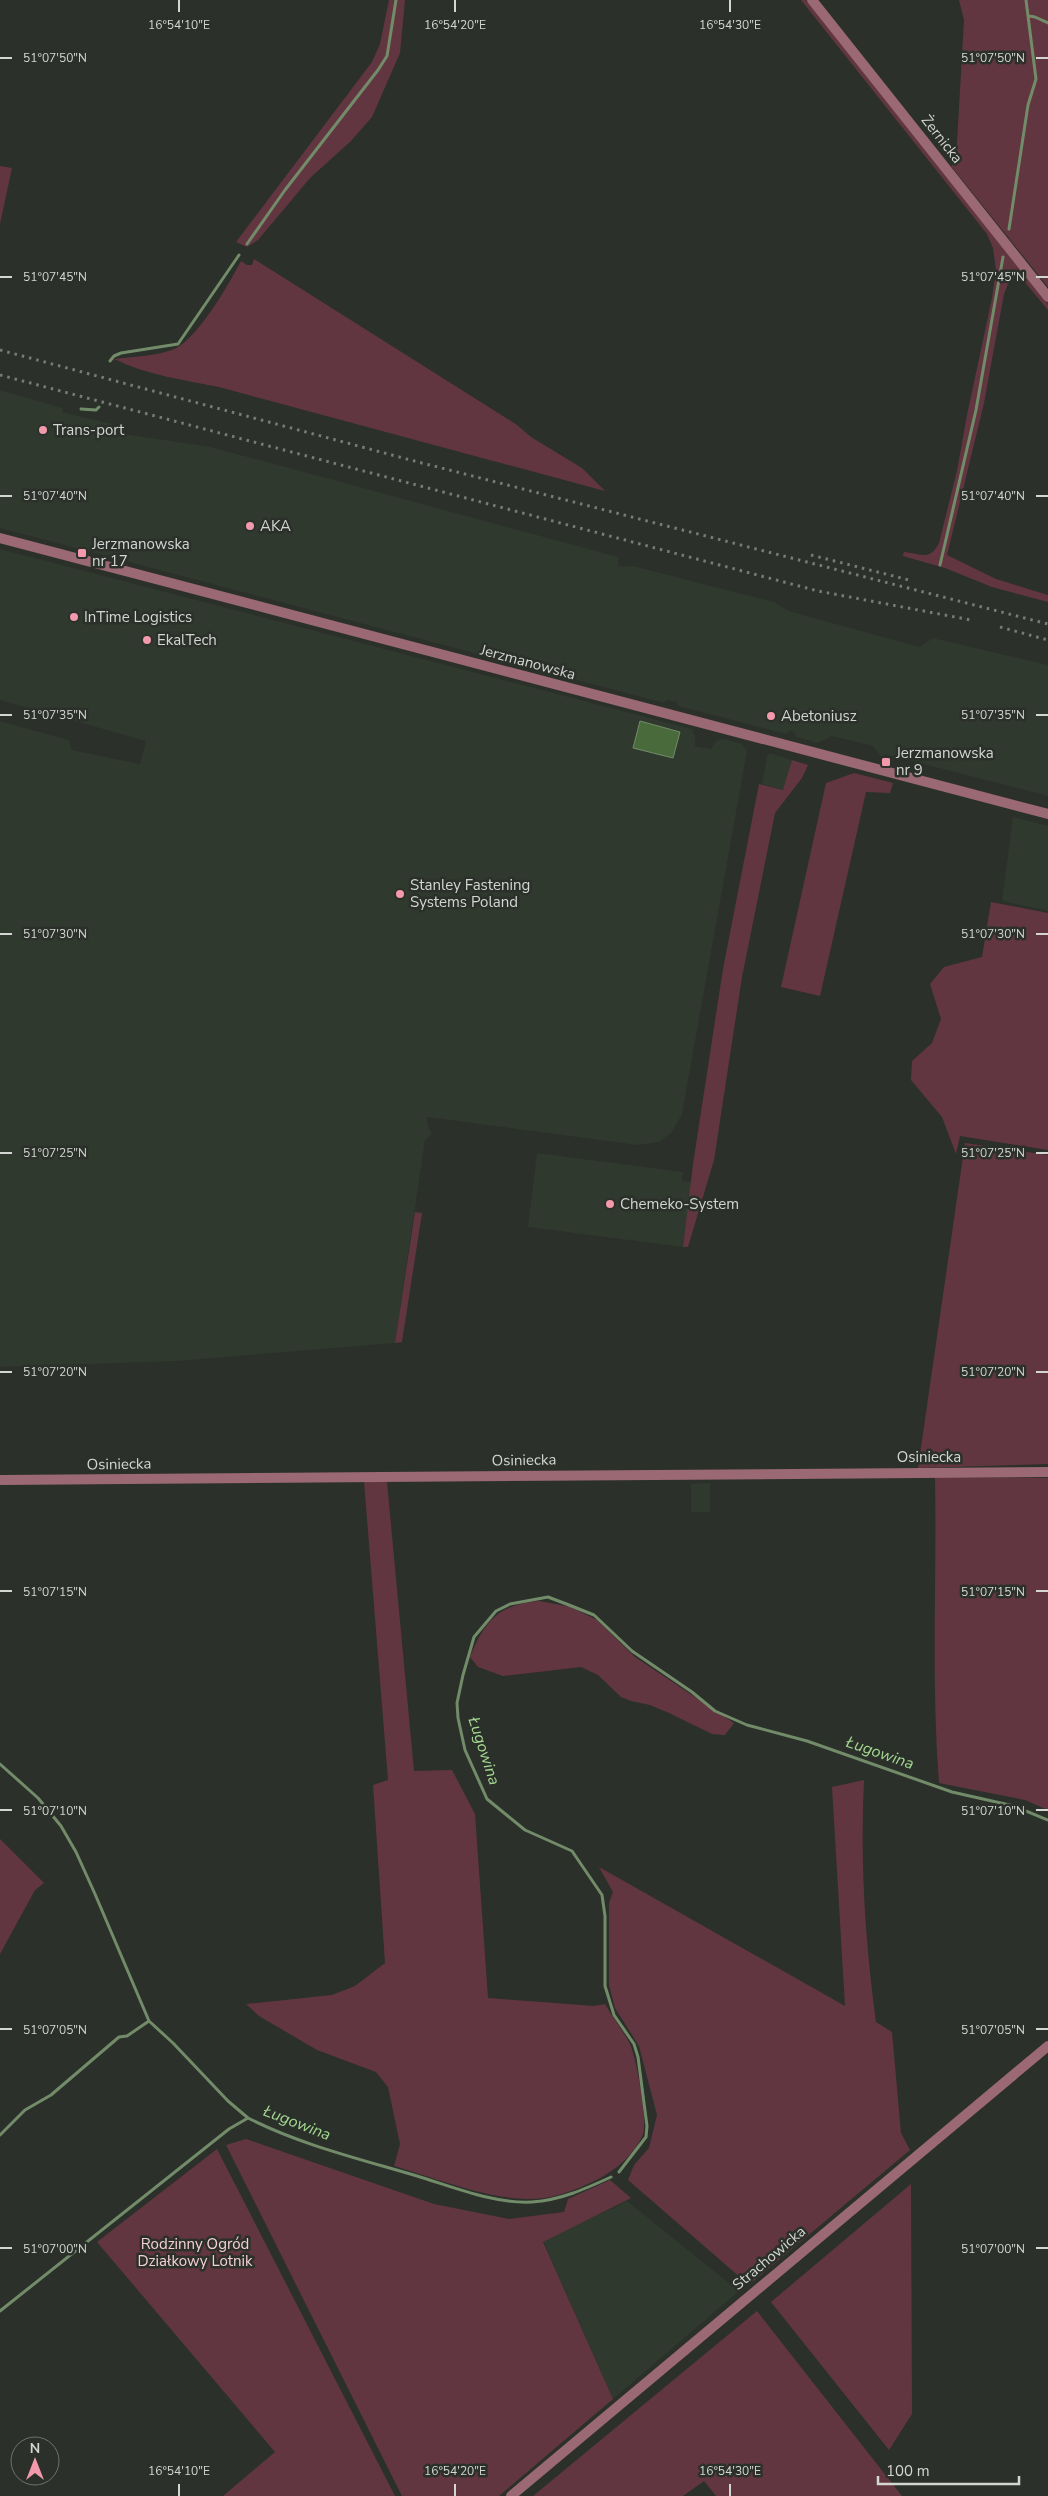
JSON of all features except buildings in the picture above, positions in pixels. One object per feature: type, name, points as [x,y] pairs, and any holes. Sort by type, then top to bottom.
[{"type":"street","name":"Żernicka","points":[[812,0],[1048,297]]},
{"type":"street","name":"Jerzmanowska","points":[[0,538],[1048,814]]},
{"type":"street","name":"Osiniecka","points":[[0,1480],[1048,1472]]},
{"type":"street","name":"Strachowicka","points":[[511,2496],[1048,2046]]},
{"type":"shaded area","points":[[0,390],[63,408],[62,412],[112,424],[111,432],[211,447],[618,557],[618,566],[637,567],[774,602],[789,611],[919,647],[933,638],[1048,665],[1048,796],[884,754],[883,759],[873,746],[832,736],[818,743],[796,737],[794,732],[789,731],[786,734],[678,706],[677,702],[667,700],[664,703],[0,528]]},
{"type":"shaded area","points":[[0,549],[692,729],[695,737],[695,746],[711,749],[716,741],[725,739],[742,744],[747,751],[682,1114],[672,1132],[659,1142],[637,1145],[427,1117],[427,1124],[432,1134],[425,1140],[395,1343],[176,1361],[0,1367],[0,721],[69,740],[72,750],[140,764],[146,741],[0,700]]},
{"type":"shaded area","points":[[640,721],[680,732],[673,758],[633,748]]},
{"type":"shaded area","points":[[770,753],[792,760],[784,790],[762,784],[767,756]]},
{"type":"shaded area","points":[[1013,817],[1048,826],[1048,911],[1002,901]]},
{"type":"shaded area","name":"Chemeko-System","points":[[537,1153],[683,1172],[682,1181],[692,1182],[683,1247],[528,1227]]},
{"type":"shaded area","points":[[710,1483],[710,1512],[691,1512],[691,1484]]},
{"type":"shaded area","points":[[627,2201],[739,2291],[613,2399],[543,2241]]},
{"type":"green space","points":[[389,0],[405,0],[400,53],[372,117],[351,141],[311,177],[258,240],[247,247],[236,242],[372,62],[380,44]]},
{"type":"green space","points":[[801,0],[806,0],[1048,304],[1048,310],[1018,274],[1008,284],[1004,294],[984,403],[947,555],[996,579],[1048,595],[1048,602],[992,587],[945,568],[903,556],[904,552],[920,555],[928,554],[936,549],[939,543],[957,471],[992,298],[996,270],[993,248],[987,234]]},
{"type":"green space","points":[[959,0],[1048,0],[1048,287],[951,166],[956,161],[964,20]]},
{"type":"green space","points":[[0,166],[12,168],[0,224]]},
{"type":"green space","points":[[254,259],[517,425],[531,437],[582,468],[605,491],[219,387],[152,373],[114,359],[158,354],[181,345],[191,336],[211,311],[241,261],[247,265],[252,265]]},
{"type":"green space","points":[[792,760],[808,765],[802,778],[775,813],[742,977],[714,1160],[688,1247],[683,1247],[693,1164],[723,969],[759,784],[783,790]]},
{"type":"green space","points":[[854,773],[893,783],[890,793],[866,792],[820,996],[781,987],[826,783]]},
{"type":"green space","points":[[991,902],[1048,913],[1048,1150],[960,1136],[956,1154],[942,1117],[911,1080],[912,1061],[932,1043],[941,1019],[930,984],[944,967],[982,957]]},
{"type":"green space","points":[[965,1143],[1048,1155],[1048,1464],[918,1468]]},
{"type":"green space","points":[[415,1212],[422,1213],[402,1342],[395,1343]]},
{"type":"green space","points":[[935,1477],[1048,1478],[1048,1810],[1025,1800],[939,1783],[935,1706]]},
{"type":"green space","points":[[364,1481],[387,1482],[414,1771],[452,1770],[475,1814],[488,1998],[594,2006],[605,2004],[632,2049],[644,2117],[643,2134],[634,2149],[622,2163],[599,2179],[560,2195],[535,2199],[510,2198],[460,2187],[394,2166],[400,2144],[388,2087],[376,2072],[317,2050],[259,2016],[246,2004],[332,1995],[355,1986],[385,1963],[373,1785],[388,1780]]},
{"type":"green space","points":[[539,1601],[571,1607],[597,1620],[635,1657],[734,1723],[725,1735],[712,1734],[650,1705],[621,1697],[598,1675],[581,1667],[503,1676],[478,1667],[470,1657],[481,1633],[488,1624],[503,1611],[513,1606]]},
{"type":"green space","points":[[864,1780],[863,1871],[872,1992],[876,2022],[892,2032],[901,2133],[910,2150],[749,2285],[628,2180],[634,2165],[649,2148],[657,2115],[639,2046],[615,2008],[609,1985],[609,1903],[613,1892],[599,1867],[845,2006],[832,1787]]},
{"type":"green space","points":[[0,1839],[44,1883],[35,1890],[0,1954]]},
{"type":"green space","points":[[246,2139],[434,2204],[509,2219],[564,2212],[568,2199],[610,2180],[631,2198],[543,2242],[613,2399],[499,2496],[402,2496],[226,2145]]},
{"type":"green space","name":"Rodzinny Ogród Działkowy Lotnik","points":[[217,2149],[395,2496],[223,2496],[275,2452],[97,2242]]},
{"type":"green space","points":[[911,2184],[912,2414],[889,2450],[771,2302]]},
{"type":"green space","points":[[757,2311],[902,2496],[716,2496],[704,2481],[683,2496],[533,2496]]},
{"type":"waterway","points":[[247,244],[285,190],[387,56],[396,0]]},
{"type":"waterway","points":[[1009,229],[1028,105],[1036,79],[1026,0]]},
{"type":"waterway","points":[[1029,16],[1048,23]]},
{"type":"waterway","points":[[110,361],[114,356],[121,353],[178,344],[239,255]]},
{"type":"waterway","points":[[940,565],[976,410],[1003,257]]},
{"type":"waterway","points":[[81,409],[96,410],[99,407]]},
{"type":"waterway","name":"Ługowina","points":[[619,2172],[646,2137],[647,2126],[638,2057],[634,2044],[614,2015],[605,1986],[605,1916],[602,1895],[572,1851],[525,1830],[487,1799],[465,1750],[458,1718],[457,1703],[463,1675],[474,1637],[496,1611],[510,1604],[548,1597],[594,1615],[632,1651],[692,1692],[715,1711],[747,1725],[807,1741],[952,1792],[1014,1806],[1048,1820]]},
{"type":"waterway","points":[[0,1764],[38,1798],[61,1826],[76,1852],[95,1894],[149,2021],[173,2043],[228,2101],[248,2118]]},
{"type":"waterway","points":[[0,2135],[25,2110],[51,2095],[119,2037],[127,2036],[149,2021]]},
{"type":"waterway","name":"Ługowina","points":[[0,2311],[229,2129],[248,2118],[268,2128],[331,2151],[488,2198],[518,2202],[543,2201],[582,2190],[611,2177]]},
{"type":"railway","points":[[0,350],[418,462],[1048,624]]},
{"type":"railway","points":[[0,375],[818,591],[971,620]]},
{"type":"railway","points":[[811,555],[909,580]]},
{"type":"railway","points":[[1000,627],[1048,640]]},
{"type":"place","name":"Trans-port","points":[[43,430]]},
{"type":"place","name":"AKA","points":[[250,526]]},
{"type":"place","name":"Jerzmanowska nr 17","points":[[82,553]]},
{"type":"place","name":"InTime Logistics","points":[[74,617]]},
{"type":"place","name":"EkalTech","points":[[147,640]]},
{"type":"place","name":"Abetoniusz","points":[[771,716]]},
{"type":"place","name":"Jerzmanowska nr 9","points":[[886,762]]},
{"type":"place","name":"Stanley Fastening Systems Poland","points":[[400,894]]},
{"type":"place","name":"Chemeko-System","points":[[610,1204]]}]
